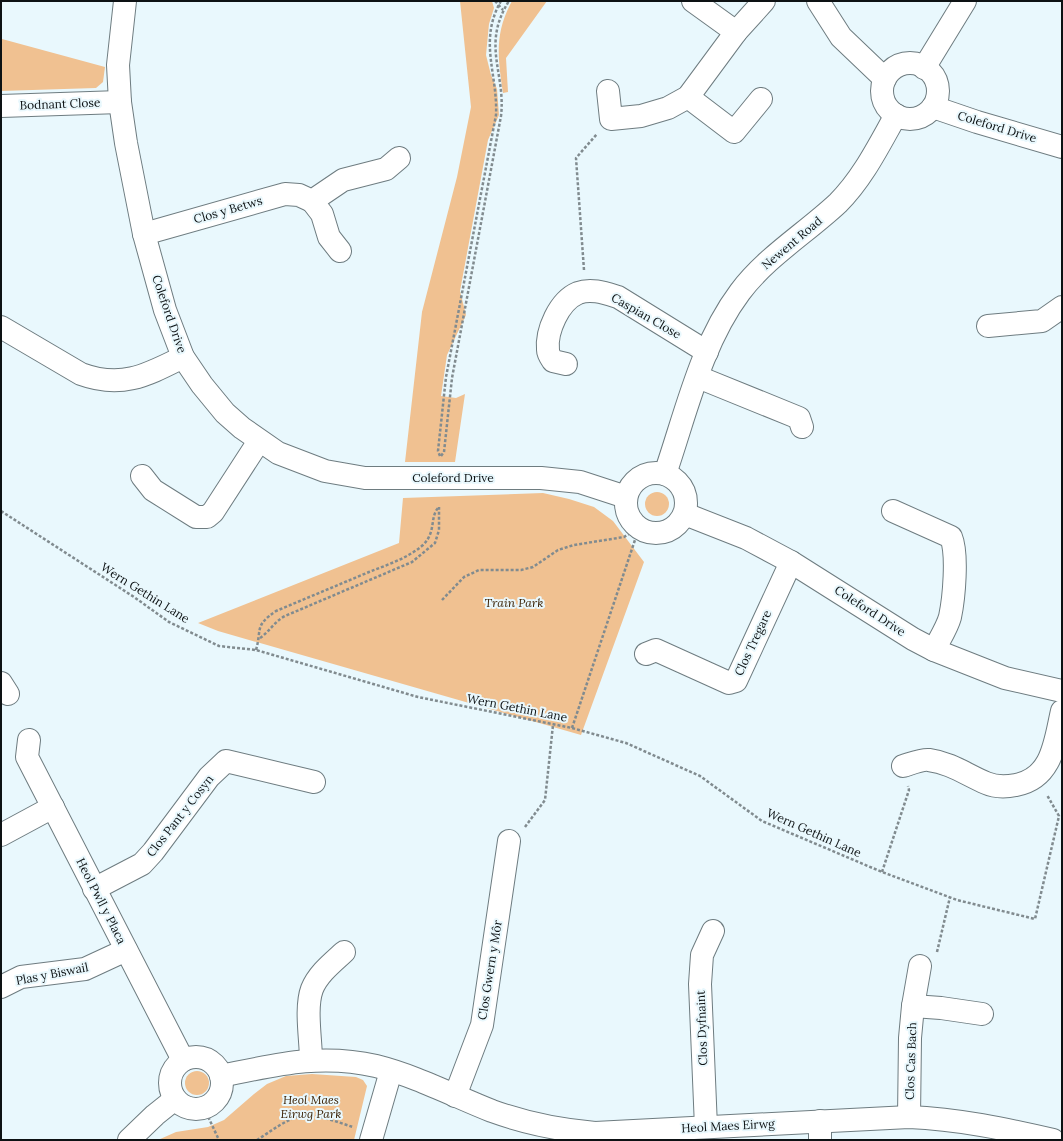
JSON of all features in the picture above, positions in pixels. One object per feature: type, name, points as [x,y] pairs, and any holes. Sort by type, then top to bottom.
[{"type":"street","name":"Coleford Drive","points":[[125,1],[118,66],[120,102],[126,143],[144,234],[165,310],[183,357],[202,385],[225,413],[259,441],[278,453],[325,471],[365,478],[541,478],[580,482],[626,496]]},
{"type":"street","points":[[693,1],[736,32]]},
{"type":"street","points":[[608,91],[611,119],[641,116],[668,108],[688,97],[736,32],[764,1]]},
{"type":"street","points":[[818,1],[841,37],[885,78]]},
{"type":"street","points":[[924,68],[965,1]]},
{"type":"street","points":[[912,63],[924,68],[935,78],[938,88],[937,98],[933,107],[921,117],[911,119],[896,115],[890,111],[884,103],[882,94],[885,78],[893,68],[902,64],[912,63]]},
{"type":"street","points":[[688,97],[734,132],[761,99]]},
{"type":"street","name":"Bodnant Close","points":[[1,106],[120,102]]},
{"type":"street","name":"Coleford Drive","points":[[933,107],[991,126],[1062,146]]},
{"type":"street","name":"Newent Road","points":[[665,474],[707,352],[724,318],[746,284],[763,266],[839,201],[873,156],[896,115]]},
{"type":"street","points":[[340,251],[329,237],[322,214],[312,201],[343,180],[386,169],[398,158]]},
{"type":"street","name":"Clos y Betws","points":[[144,234],[285,194],[299,195],[312,201]]},
{"type":"street","name":"Caspian Close","points":[[578,293],[603,292],[618,296],[707,352]]},
{"type":"street","points":[[566,364],[553,361],[547,352],[548,333],[556,315],[567,302],[578,293]]},
{"type":"street","points":[[988,326],[1042,321],[1062,307]]},
{"type":"street","points":[[1,328],[81,374],[95,379],[115,382],[133,379],[150,373],[183,357]]},
{"type":"street","points":[[698,377],[799,418],[802,427]]},
{"type":"street","points":[[142,476],[152,490],[196,517],[207,517],[213,512],[259,441]]},
{"type":"street","points":[[654,472],[665,474],[674,478],[682,486],[686,496],[685,514],[680,523],[671,530],[661,533],[650,533],[639,528],[629,517],[626,507],[626,496],[630,487],[638,479],[654,472]]},
{"type":"street","points":[[893,511],[950,537],[955,546],[955,567],[950,617],[934,650]]},
{"type":"street","name":"Coleford Drive","points":[[685,514],[746,538],[791,562],[913,639],[934,650],[1005,678],[1062,690]]},
{"type":"street","name":"Clos Tregare","points":[[646,654],[656,650],[729,683],[736,681],[791,562]]},
{"type":"street","points":[[903,766],[928,760],[954,767],[988,784],[1006,787],[1025,784],[1044,771],[1049,761],[1062,711]]},
{"type":"street","name":"Heol Pwll y Placa","points":[[29,740],[26,757],[183,1060]]},
{"type":"street","name":"Clos Pant y Cosyn","points":[[94,889],[142,864],[153,852],[209,777],[226,761],[314,782]]},
{"type":"street","points":[[1,834],[52,807]]},
{"type":"street","name":"Clos Gwern y Môr","points":[[455,1096],[482,1025],[509,841]]},
{"type":"street","name":"Clos Dyfnaint","points":[[706,1127],[700,984],[702,955],[712,931]]},
{"type":"street","name":"Plas y Biswail","points":[[1,987],[21,977],[85,969],[126,950]]},
{"type":"street","points":[[311,1060],[310,1003],[312,990],[327,968],[344,952]]},
{"type":"street","name":"Clos Cas Bach","points":[[909,1117],[910,1038],[913,1006],[920,966]]},
{"type":"street","name":"Clos Cas Bach","points":[[913,1006],[941,1008],[982,1014]]},
{"type":"street","points":[[194,1056],[204,1057],[212,1062],[220,1072],[222,1080],[220,1092],[216,1100],[204,1108],[189,1109],[175,1100],[171,1093],[169,1084],[171,1073],[176,1065],[183,1060],[194,1056]]},
{"type":"street","name":"Heol Maes Eirwg","points":[[221,1076],[290,1062],[311,1060],[353,1062],[391,1071],[493,1111],[560,1135],[706,1127],[820,1130],[909,1117],[939,1118],[990,1133],[1053,1140]]},
{"type":"street","points":[[372,1136],[391,1071]]},
{"type":"street","points":[[129,1140],[155,1114],[175,1100]]},
{"type":"path","points":[[495,1],[503,10]]},
{"type":"path","points":[[501,1],[493,20],[489,58],[497,101],[496,115],[446,377],[438,451],[440,457],[444,452],[452,378],[503,105],[495,52],[498,23],[503,10],[509,1]]},
{"type":"path","points":[[578,293],[585,273],[576,158],[611,119]]},
{"type":"path","points":[[256,650],[260,638],[258,630],[264,619],[276,611],[402,558],[422,545],[430,537],[434,511],[439,507],[439,530],[435,543],[412,562],[277,620],[266,634],[260,638]]},
{"type":"path","name":"Wern Gethin Lane","points":[[1,511],[134,597],[169,622],[219,646],[256,650],[418,697],[572,728],[626,742],[700,776],[762,821],[882,872],[957,900],[1034,919],[1059,816],[1037,776]]},
{"type":"path","points":[[442,600],[464,577],[479,570],[521,570],[533,567],[558,550],[574,545],[624,538],[639,528]]},
{"type":"path","points":[[572,728],[639,528]]},
{"type":"path","points":[[509,841],[529,824],[545,800],[552,725]]},
{"type":"path","points":[[882,872],[909,790],[903,766]]},
{"type":"path","points":[[920,966],[936,956],[950,897]]},
{"type":"path","points":[[204,1108],[219,1140]]},
{"type":"path","points":[[257,1140],[284,1123],[301,1116],[322,1118],[372,1136]]},
{"type":"green space","points":[[460,1],[492,1],[494,8],[489,24],[486,55],[491,75],[497,89],[499,115],[488,140],[460,291],[466,315],[447,355],[441,396],[456,398],[465,394],[455,462],[405,462],[422,312],[457,177],[471,107]]},
{"type":"green space","points":[[512,1],[547,1],[506,58],[508,92],[503,93],[499,57],[500,35],[502,24]]},
{"type":"green space","points":[[2,39],[105,67],[103,82],[96,88],[1,91]]},
{"type":"green space","points":[[657,492],[665,496],[669,504],[665,512],[657,516],[649,512],[645,504],[649,496]]},
{"type":"green space","name":"Train Park","points":[[543,493],[594,507],[613,521],[644,562],[581,735],[218,631],[198,623],[399,543],[403,498]]},
{"type":"green space","points":[[197,1071],[205,1075],[209,1083],[205,1091],[197,1095],[189,1091],[185,1083],[189,1075]]},
{"type":"green space","name":"Heol Maes Eirwg Park","points":[[312,1074],[356,1077],[363,1080],[367,1086],[354,1140],[158,1140],[176,1132],[208,1127],[224,1120],[267,1084],[286,1076]]}]
